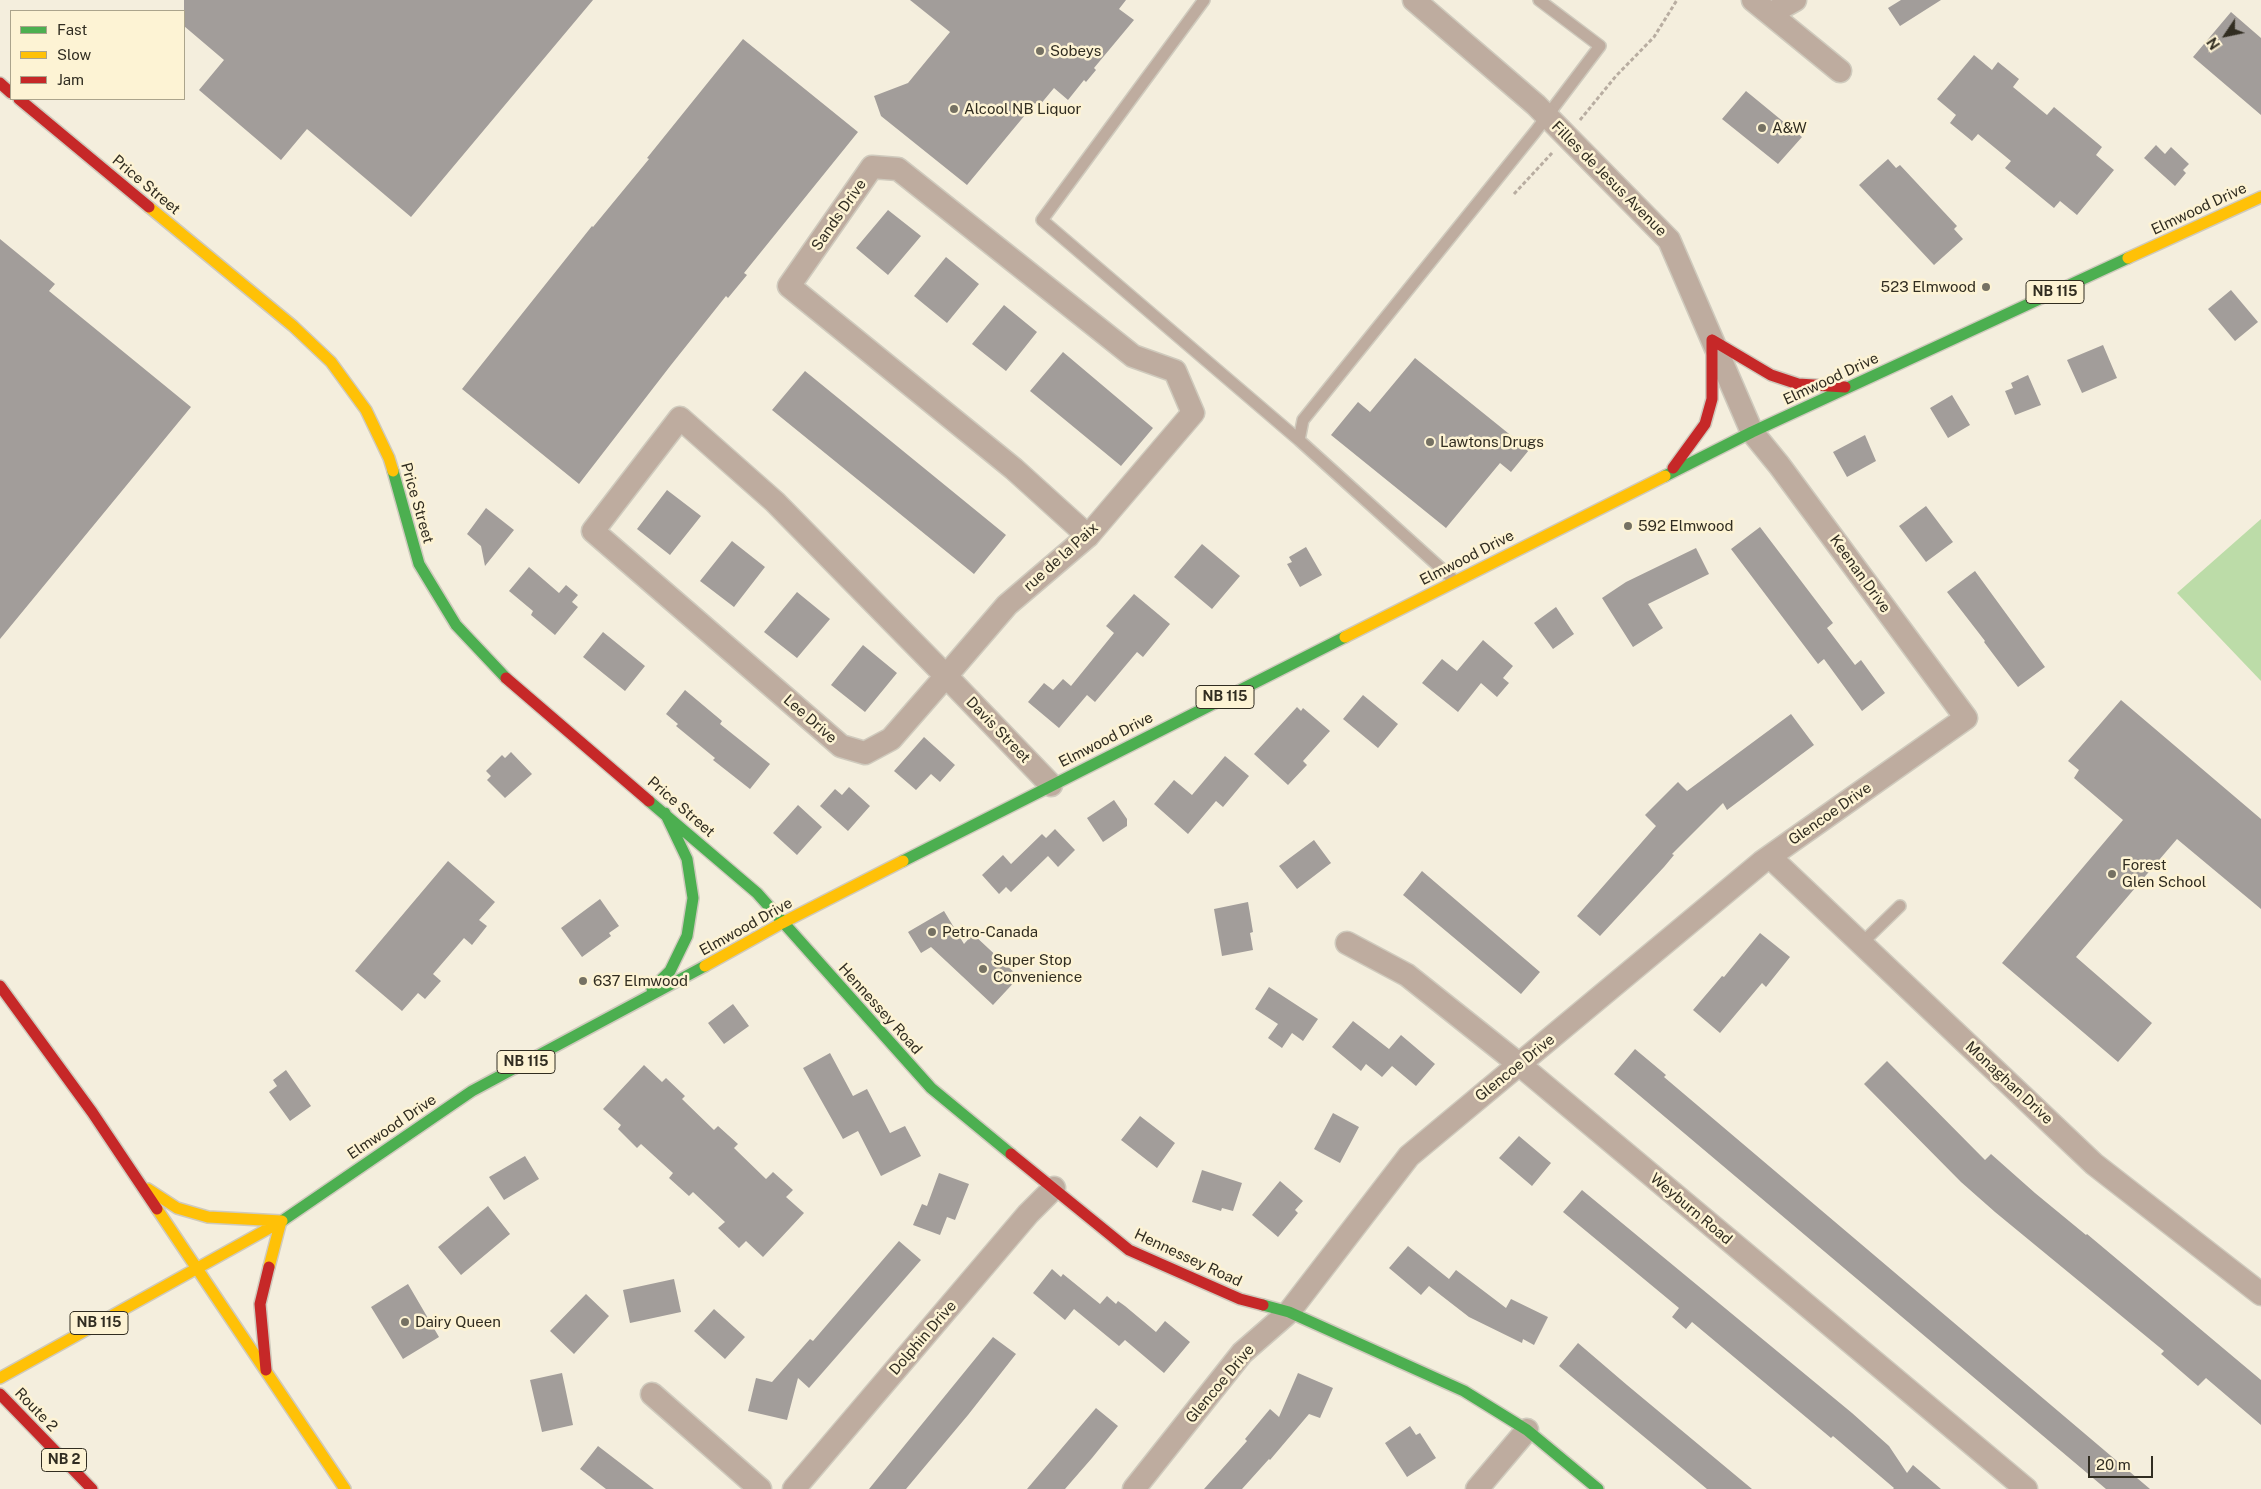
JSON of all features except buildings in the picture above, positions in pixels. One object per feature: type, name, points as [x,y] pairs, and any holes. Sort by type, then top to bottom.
[{"type":"main road","points":[[0,83],[10,92]]},
{"type":"main road","name":"Price Street","points":[[20,100],[293,326],[331,362],[366,410],[385,450],[419,564],[456,625],[503,676],[757,893],[782,923]]},
{"type":"main road","name":"Elmwood Drive","points":[[0,1378],[281,1221],[472,1091],[782,923],[1051,785],[1752,432],[2261,197]]},
{"type":"main road","points":[[1712,340],[1772,375],[1789,381],[1798,384],[1849,387]]},
{"type":"main road","points":[[1669,473],[1693,443],[1705,424],[1712,399],[1712,340]]},
{"type":"main road","points":[[643,1000],[670,971],[687,936],[693,898],[687,860],[665,813]]},
{"type":"main road","name":"Hennessey Road","points":[[782,923],[931,1088],[1129,1250],[1240,1299],[1289,1312],[1464,1391],[1527,1430],[1598,1489]]},
{"type":"main road","points":[[0,986],[66,1074],[345,1489]]},
{"type":"main road","points":[[142,1186],[177,1208],[208,1217],[281,1221],[260,1304],[266,1371]]},
{"type":"main road","name":"Route 2","points":[[0,1394],[92,1489]]},
{"type":"street","name":"Filles de Jesus Avenue","points":[[1414,0],[1546,116],[1669,240],[1752,432]]},
{"type":"street","points":[[1753,0],[1840,71]]},
{"type":"street","points":[[1770,14],[1795,0]]},
{"type":"street","name":"Sands Drive","points":[[1088,536],[1014,469],[789,286],[872,167],[898,169],[1133,356],[1175,371],[1194,413]]},
{"type":"street","name":"rue de la Paix","points":[[946,676],[1007,605],[1088,536],[1194,413]]},
{"type":"street","name":"Lee Drive","points":[[680,418],[775,502],[946,676],[891,739],[865,753],[841,746],[593,532],[680,418]]},
{"type":"street","name":"Keenan Drive","points":[[1752,432],[1779,465],[1966,718]]},
{"type":"street","name":"Davis Street","points":[[946,676],[1051,785]]},
{"type":"street","name":"Glencoe Drive","points":[[1134,1489],[1242,1353],[1289,1312],[1409,1156],[1498,1080],[1520,1065],[1770,856],[1966,718]]},
{"type":"street","name":"Monaghan Drive","points":[[1770,856],[2094,1164],[2261,1294]]},
{"type":"street","name":"Weyburn Road","points":[[1347,943],[1407,975],[1520,1065],[2026,1489]]},
{"type":"street","name":"Dolphin Drive","points":[[794,1489],[1028,1214],[1054,1188]]},
{"type":"street","points":[[652,1394],[760,1489]]},
{"type":"street","points":[[1477,1489],[1527,1430]]},
{"type":"lane","points":[[1204,0],[1042,220],[1299,440],[1455,581]]},
{"type":"lane","points":[[1299,440],[1303,420],[1600,46],[1539,0]]},
{"type":"lane","points":[[1861,944],[1900,906]]},
{"type":"path","points":[[1514,194],[1541,168],[1616,76],[1654,37],[1677,0]]},
{"type":"green space","points":[[2261,519],[2261,681],[2177,593]]},
{"type":"traffic: fast","points":[[1665,476],[1752,432],[2128,258]]},
{"type":"traffic: fast","points":[[393,471],[419,564],[456,625],[506,678]]},
{"type":"traffic: fast","points":[[903,861],[1345,637]]},
{"type":"traffic: fast","points":[[649,801],[757,893],[931,1088],[1011,1154]]},
{"type":"traffic: fast","points":[[652,989],[670,971],[687,936],[693,898],[687,859],[665,813]]},
{"type":"traffic: fast","points":[[282,1221],[472,1091],[705,966]]},
{"type":"traffic: fast","points":[[1263,1305],[1289,1312],[1464,1391],[1527,1430],[1598,1489]]},
{"type":"traffic: slow","points":[[2128,258],[2261,197]]},
{"type":"traffic: slow","points":[[149,207],[293,326],[331,362],[366,410],[389,458],[393,471]]},
{"type":"traffic: slow","points":[[1345,637],[1665,476]]},
{"type":"traffic: slow","points":[[705,966],[782,923],[903,861]]},
{"type":"traffic: slow","points":[[148,1189],[177,1208],[208,1217],[281,1221],[269,1267]]},
{"type":"traffic: slow","points":[[157,1209],[345,1489]]},
{"type":"traffic: slow","points":[[0,1378],[282,1221]]},
{"type":"traffic: jam","points":[[0,83],[10,92]]},
{"type":"traffic: jam","points":[[20,100],[149,207]]},
{"type":"traffic: jam","points":[[1712,340],[1771,375],[1798,384],[1845,387]]},
{"type":"traffic: jam","points":[[1673,468],[1705,424],[1712,399],[1712,340]]},
{"type":"traffic: jam","points":[[506,678],[649,801]]},
{"type":"traffic: jam","points":[[0,986],[92,1112],[157,1209]]},
{"type":"traffic: jam","points":[[1011,1154],[1129,1250],[1240,1299],[1263,1305]]},
{"type":"traffic: jam","points":[[266,1370],[260,1304],[269,1267]]},
{"type":"traffic: jam","points":[[0,1394],[92,1489]]},
{"type":"place","name":"Sobeys","points":[[1040,51]]},
{"type":"place","name":"Alcool NB Liquor","points":[[954,109]]},
{"type":"place","name":"A&W","points":[[1762,128]]},
{"type":"place","name":"523 Elmwood","points":[[1986,287]]},
{"type":"place","name":"Lawtons Drugs","points":[[1430,442]]},
{"type":"place","name":"592 Elmwood","points":[[1628,526]]},
{"type":"place","name":"Forest Glen School","points":[[2112,874]]},
{"type":"place","name":"Petro-Canada","points":[[932,932]]},
{"type":"place","name":"Super Stop Convenience","points":[[983,969]]},
{"type":"place","name":"637 Elmwood","points":[[583,981]]},
{"type":"place","name":"Dairy Queen","points":[[405,1322]]}]
